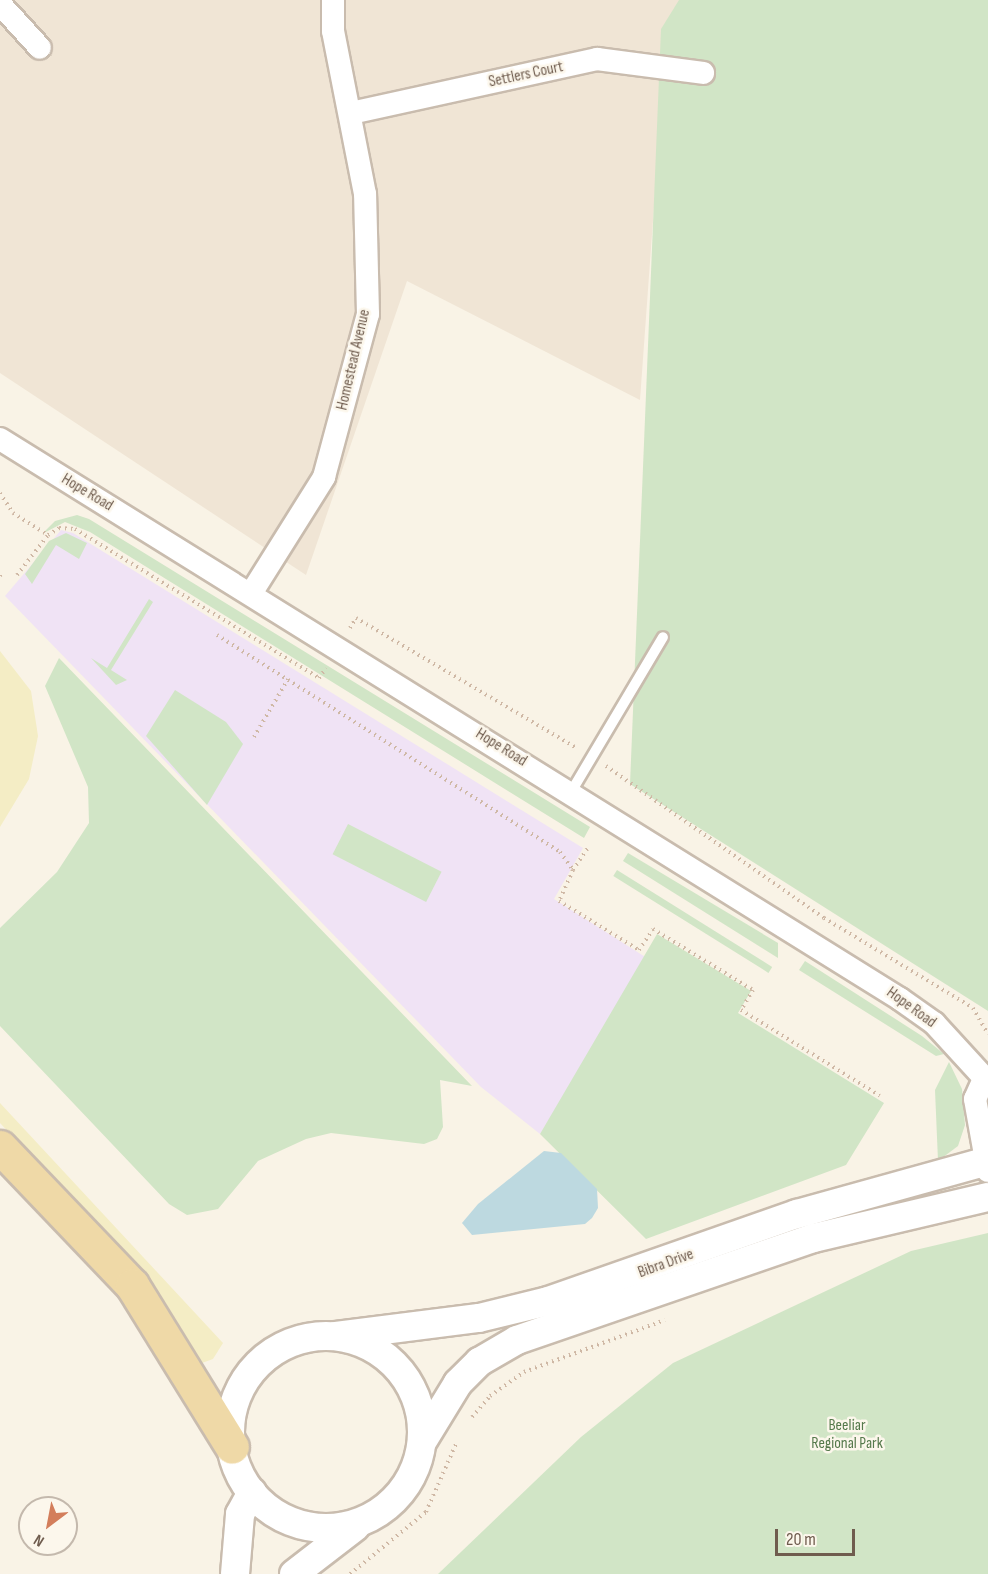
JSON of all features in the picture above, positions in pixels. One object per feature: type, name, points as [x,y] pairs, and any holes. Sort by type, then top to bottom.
[{"type":"main road","points":[[0,1147],[132,1285],[231,1447]]},
{"type":"street","name":"Homestead Avenue","points":[[252,592],[324,477],[368,314],[364,194],[351,113],[333,31],[333,0]]},
{"type":"street","points":[[13,6],[40,48]]},
{"type":"street","name":"Settlers Court","points":[[351,113],[597,59],[703,73]]},
{"type":"street","name":"Hope Road","points":[[0,439],[252,592],[900,999],[933,1023],[986,1080],[975,1099],[987,1165]]},
{"type":"street","name":"Bibra Drive","points":[[336,1336],[479,1318],[548,1301],[797,1214],[987,1165]]},
{"type":"street","name":"Bibra Drive","points":[[422,1442],[458,1383],[479,1362],[517,1340],[609,1313],[804,1241],[988,1197]]},
{"type":"street","points":[[294,1574],[366,1520],[404,1489],[422,1442],[414,1393],[401,1372],[383,1354],[336,1336],[287,1344],[260,1364],[237,1398],[231,1447],[252,1492],[270,1509],[300,1524],[342,1527],[366,1520]]},
{"type":"street","points":[[236,1574],[240,1514],[252,1492]]},
{"type":"lane","points":[[571,792],[663,637]]},
{"type":"path","points":[[0,492],[13,513],[48,535]]},
{"type":"path","points":[[16,575],[48,535],[59,528],[75,529],[320,678]]},
{"type":"path","points":[[356,618],[592,756],[824,918],[973,1008],[988,1034]]},
{"type":"path","points":[[217,635],[488,802],[560,852],[573,870]]},
{"type":"path","points":[[254,737],[288,679]]},
{"type":"path","points":[[589,846],[573,870],[559,901],[639,950],[653,929],[753,990],[741,1010],[880,1096]]},
{"type":"path","points":[[464,1428],[490,1396],[524,1372],[670,1318]]},
{"type":"path","points":[[350,1574],[426,1512],[458,1437]]},
{"type":"shaded area","points":[[0,0],[689,0],[666,41],[640,400],[407,281],[306,575],[0,373]]},
{"type":"shaded area","points":[[61,530],[73,533],[583,848],[554,899],[650,960],[540,1134],[481,1087],[5,596]]},
{"type":"green space","points":[[679,0],[988,0],[988,1011],[630,784],[661,29]]},
{"type":"green space","points":[[77,515],[89,519],[590,827],[584,838],[90,532],[65,522],[42,534],[55,521]]},
{"type":"green space","points":[[66,533],[87,543],[79,559],[56,545],[32,584],[25,574],[49,541]]},
{"type":"green space","points":[[149,599],[153,602],[111,670],[127,680],[116,685],[91,658],[107,668]]},
{"type":"green space","points":[[59,658],[472,1086],[440,1080],[443,1127],[437,1139],[424,1144],[331,1133],[306,1139],[258,1161],[218,1209],[187,1215],[169,1204],[0,1026],[0,928],[57,872],[89,823],[88,787],[45,686]]},
{"type":"green space","points":[[175,690],[226,722],[243,744],[207,805],[146,736]]},
{"type":"green space","points":[[348,824],[442,872],[426,902],[333,854]]},
{"type":"green space","points":[[628,853],[778,943],[778,958],[623,861]]},
{"type":"green space","points":[[617,870],[772,967],[768,973],[613,876]]},
{"type":"green space","points":[[657,934],[751,991],[738,1013],[884,1103],[846,1165],[646,1239],[540,1134]]},
{"type":"green space","points":[[805,961],[922,1036],[944,1054],[936,1056],[799,970]]},
{"type":"green space","points":[[949,1062],[962,1089],[965,1125],[958,1146],[938,1161],[935,1090]]},
{"type":"green space","name":"Beeliar Regional Park","points":[[988,1233],[988,1574],[438,1574],[581,1437],[673,1363],[911,1251]]},
{"type":"sand","points":[[0,651],[31,691],[38,736],[29,779],[0,827]]},
{"type":"sand","points":[[0,1103],[223,1343],[213,1359],[202,1363],[134,1266],[0,1123]]},
{"type":"water","points":[[544,1151],[561,1153],[597,1189],[598,1208],[592,1218],[585,1224],[472,1235],[462,1223],[478,1204]]}]
